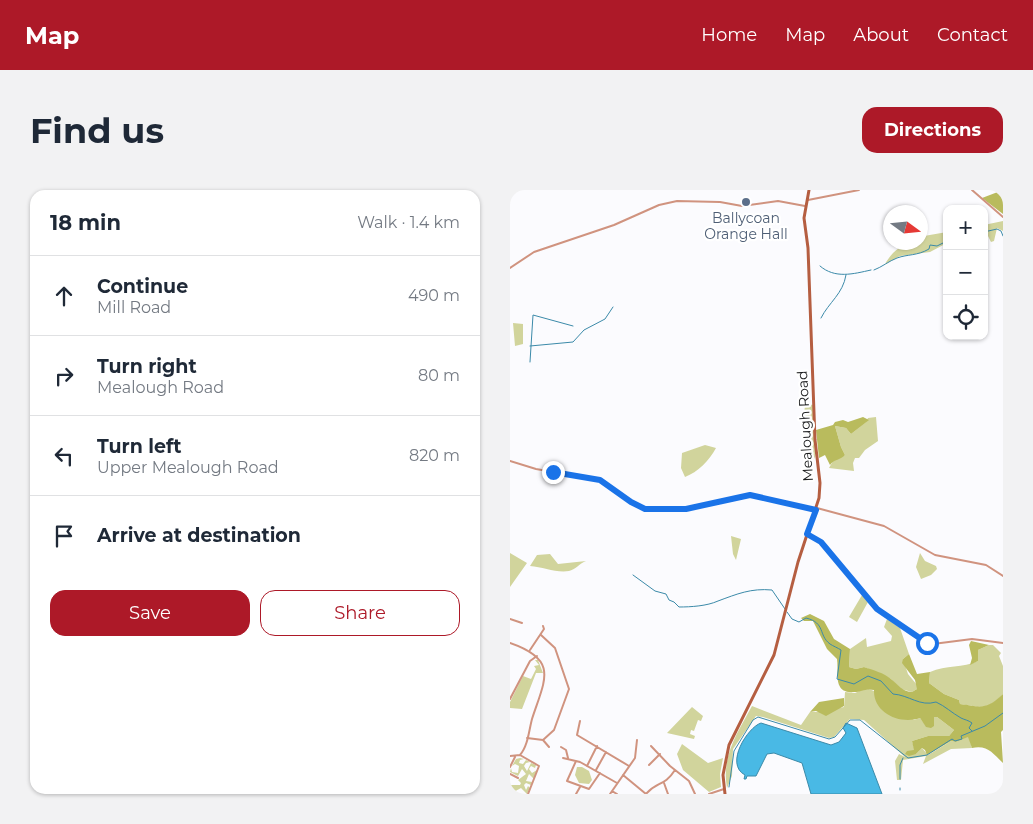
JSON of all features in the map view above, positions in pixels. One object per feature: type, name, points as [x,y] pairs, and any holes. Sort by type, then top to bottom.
[{"type":"street","name":"Mealough Road","points":[[725,794],[723,775],[729,745],[774,655],[807,534],[816,509],[820,476],[815,440],[815,401],[805,206],[809,190]]},
{"type":"street","points":[[806,200],[859,190]]},
{"type":"street","points":[[972,190],[1003,217]]},
{"type":"street","points":[[510,268],[534,252],[614,225],[659,205],[677,201],[720,202],[742,206],[778,201],[805,206]]},
{"type":"street","points":[[510,461],[536,469],[600,480],[631,502],[645,509],[686,509],[750,495],[816,509],[884,526],[935,555],[986,566],[1000,572],[1003,576]]},
{"type":"street","points":[[807,534],[821,542],[877,609],[924,642],[933,644],[972,639],[1003,643]]},
{"type":"street","points":[[510,619],[522,623]]},
{"type":"street","points":[[530,650],[541,635],[545,627],[543,626]]},
{"type":"street","points":[[541,635],[555,648],[569,689],[554,730],[543,740]]},
{"type":"street","points":[[510,643],[530,650],[536,656],[543,669],[545,681],[520,755],[510,756]]},
{"type":"street","points":[[510,699],[529,662],[536,656]]},
{"type":"street","points":[[580,721],[577,735],[629,766]]},
{"type":"street","points":[[527,738],[543,740],[549,747]]},
{"type":"street","points":[[610,794],[622,774],[635,758],[638,740]]},
{"type":"street","points":[[587,766],[597,746]]},
{"type":"street","points":[[651,746],[675,770],[689,780],[695,794]]},
{"type":"street","points":[[561,747],[566,750],[568,758]]},
{"type":"street","points":[[596,771],[606,752]]},
{"type":"street","points":[[650,765],[660,754]]},
{"type":"street","points":[[520,755],[539,766],[528,794]]},
{"type":"street","points":[[510,767],[515,757]]},
{"type":"street","points":[[563,758],[568,758],[587,766],[617,783]]},
{"type":"street","points":[[576,761],[567,781],[587,789],[592,787],[600,773]]},
{"type":"street","points":[[622,774],[646,794],[653,787],[664,783],[675,770]]},
{"type":"street","points":[[510,774],[518,778]]},
{"type":"street","points":[[664,783],[668,794]]},
{"type":"street","points":[[576,794],[580,787]]},
{"type":"street","points":[[708,794],[724,789]]},
{"type":"street","points":[[612,791],[617,794]]},
{"type":"green space","points":[[1003,221],[1003,231],[997,228],[994,241],[991,242],[988,236],[988,224]]},
{"type":"green space","points":[[943,233],[943,245],[930,252],[900,256],[885,264],[896,250],[928,250],[928,235]]},
{"type":"green space","points":[[513,323],[523,324],[523,344],[515,346]]},
{"type":"green space","points":[[805,404],[814,405],[815,459],[803,431]]},
{"type":"green space","points":[[876,417],[878,441],[865,450],[859,458],[855,458],[853,463],[854,471],[829,468],[833,461],[845,455],[835,426],[846,428],[851,434],[866,422],[868,418]]},
{"type":"green space","points":[[705,445],[716,448],[703,466],[685,477],[681,468],[682,453]]},
{"type":"green space","points":[[731,536],[741,539],[736,560],[733,554]]},
{"type":"green space","points":[[510,553],[527,563],[510,587]]},
{"type":"green space","points":[[920,553],[925,561],[936,566],[937,569],[931,575],[921,579],[916,567]]},
{"type":"green space","points":[[550,554],[558,564],[586,561],[569,571],[530,566],[537,555]]},
{"type":"green space","points":[[862,595],[868,602],[857,622],[849,617]]},
{"type":"green space","points":[[887,619],[900,628],[909,654],[903,659],[908,674],[917,685],[917,689],[912,692],[901,689],[891,679],[864,667],[856,669],[849,667],[850,649],[866,638],[867,647],[891,641],[892,636],[884,627]]},
{"type":"green space","points":[[993,645],[1001,653],[999,656],[1003,666],[1003,694],[992,703],[979,707],[960,704],[959,700],[944,694],[929,683],[930,672],[978,661],[978,650]]},
{"type":"green space","points":[[535,660],[538,660],[543,673],[536,673],[522,709],[510,708],[510,702],[523,676],[531,679],[536,669],[534,666],[539,665]]},
{"type":"green space","points":[[866,688],[874,691],[914,720],[920,718],[926,726],[934,717],[937,717],[954,730],[949,736],[928,736],[912,741],[916,754],[922,748],[928,755],[951,741],[956,742],[969,736],[972,748],[951,749],[923,764],[926,756],[903,760],[901,780],[897,780],[895,761],[899,754],[905,757],[864,720],[850,719],[834,737],[829,738],[756,716],[733,749],[732,776],[727,788],[726,765],[732,745],[752,706],[801,725],[810,712],[844,707],[845,692],[855,693]]},
{"type":"green space","points":[[692,707],[703,716],[701,721],[698,720],[694,731],[691,730],[690,734],[695,736],[694,739],[667,733]]},
{"type":"green space","points":[[682,744],[708,763],[723,758],[720,774],[721,787],[709,792],[683,770],[677,754]]},
{"type":"green space","points":[[516,759],[524,759],[520,760],[519,763],[523,764],[526,760],[530,762],[524,766],[527,771],[531,763],[536,765],[535,768],[531,766],[529,769],[532,773],[537,770],[534,779],[529,774],[526,781],[532,782],[531,785],[526,783],[524,785],[526,790],[528,786],[530,788],[527,794],[521,788],[510,794],[510,785],[520,785],[521,783],[518,780],[526,774],[522,769],[518,776],[510,772],[511,768],[512,772],[518,773],[519,766],[515,764],[512,766]]},
{"type":"green space","points":[[577,767],[582,767],[589,771],[592,780],[589,784],[579,783],[575,775]]},
{"type":"shaded area","points":[[1003,190],[1003,214],[982,198]]},
{"type":"shaded area","points":[[863,417],[869,420],[851,434],[846,428],[835,426],[845,455],[843,457],[830,465],[825,455],[819,458],[816,430],[833,425],[835,422],[843,420],[848,422]]},
{"type":"shaded area","points":[[810,614],[824,621],[834,639],[850,649],[849,667],[856,669],[864,667],[878,672],[905,690],[912,692],[917,689],[915,680],[902,663],[903,659],[909,654],[917,674],[930,672],[929,683],[944,694],[959,700],[960,704],[988,705],[1003,694],[1003,730],[1001,732],[1003,763],[986,749],[972,748],[968,737],[956,742],[951,741],[927,755],[922,748],[916,754],[909,756],[905,754],[907,751],[914,750],[912,741],[928,736],[949,736],[954,730],[937,717],[934,717],[934,726],[931,728],[926,727],[920,718],[904,720],[889,715],[878,705],[874,690],[847,692],[842,690],[838,681],[837,659],[827,649],[813,621],[804,621],[801,618]]},
{"type":"shaded area","points":[[971,641],[989,645],[978,650],[978,661],[970,665],[972,658],[969,645]]},
{"type":"shaded area","points":[[844,698],[844,706],[826,716],[816,711],[810,712],[819,702]]},
{"type":"water","points":[[761,723],[831,745],[839,742],[846,733],[843,728],[846,723],[857,728],[882,794],[811,794],[802,763],[774,753],[767,754],[756,776],[747,776],[744,779],[745,775],[739,770],[737,755],[740,746],[750,731]]},
{"type":"waterway","points":[[988,231],[997,229],[1001,231],[1003,236]]},
{"type":"waterway","points":[[874,270],[897,258],[929,249],[930,245],[937,246],[943,243]]},
{"type":"waterway","points":[[820,266],[832,273],[838,274],[851,274],[871,270]]},
{"type":"waterway","points":[[821,318],[839,293],[846,275]]},
{"type":"waterway","points":[[530,346],[573,342],[584,330],[605,319],[613,307]]},
{"type":"waterway","points":[[530,362],[533,315],[573,326]]},
{"type":"waterway","points":[[633,575],[655,591],[666,594],[669,600],[679,607],[714,603],[744,592],[772,590],[785,609]]},
{"type":"waterway","points":[[787,612],[792,619],[799,622],[806,618],[812,620],[819,626],[826,641],[841,650],[837,679],[854,684],[868,676],[881,681],[893,694],[925,703],[936,702],[972,723],[969,728],[972,731]]},
{"type":"waterway","points":[[729,787],[734,751],[753,720],[758,717],[829,739],[835,737],[850,720],[860,720],[908,758],[927,755],[952,739],[955,741],[962,739],[961,736],[985,726],[1003,713]]},
{"type":"waterway","points":[[900,779],[900,765],[903,758]]},
{"type":"place","name":"Ballycoan Orange Hall","points":[[746,202]]},
{"type":"route","points":[[553,472],[600,480],[607,483],[631,502],[645,509],[694,508],[750,495],[816,510],[807,534],[821,542],[877,609],[927,643]]}]
